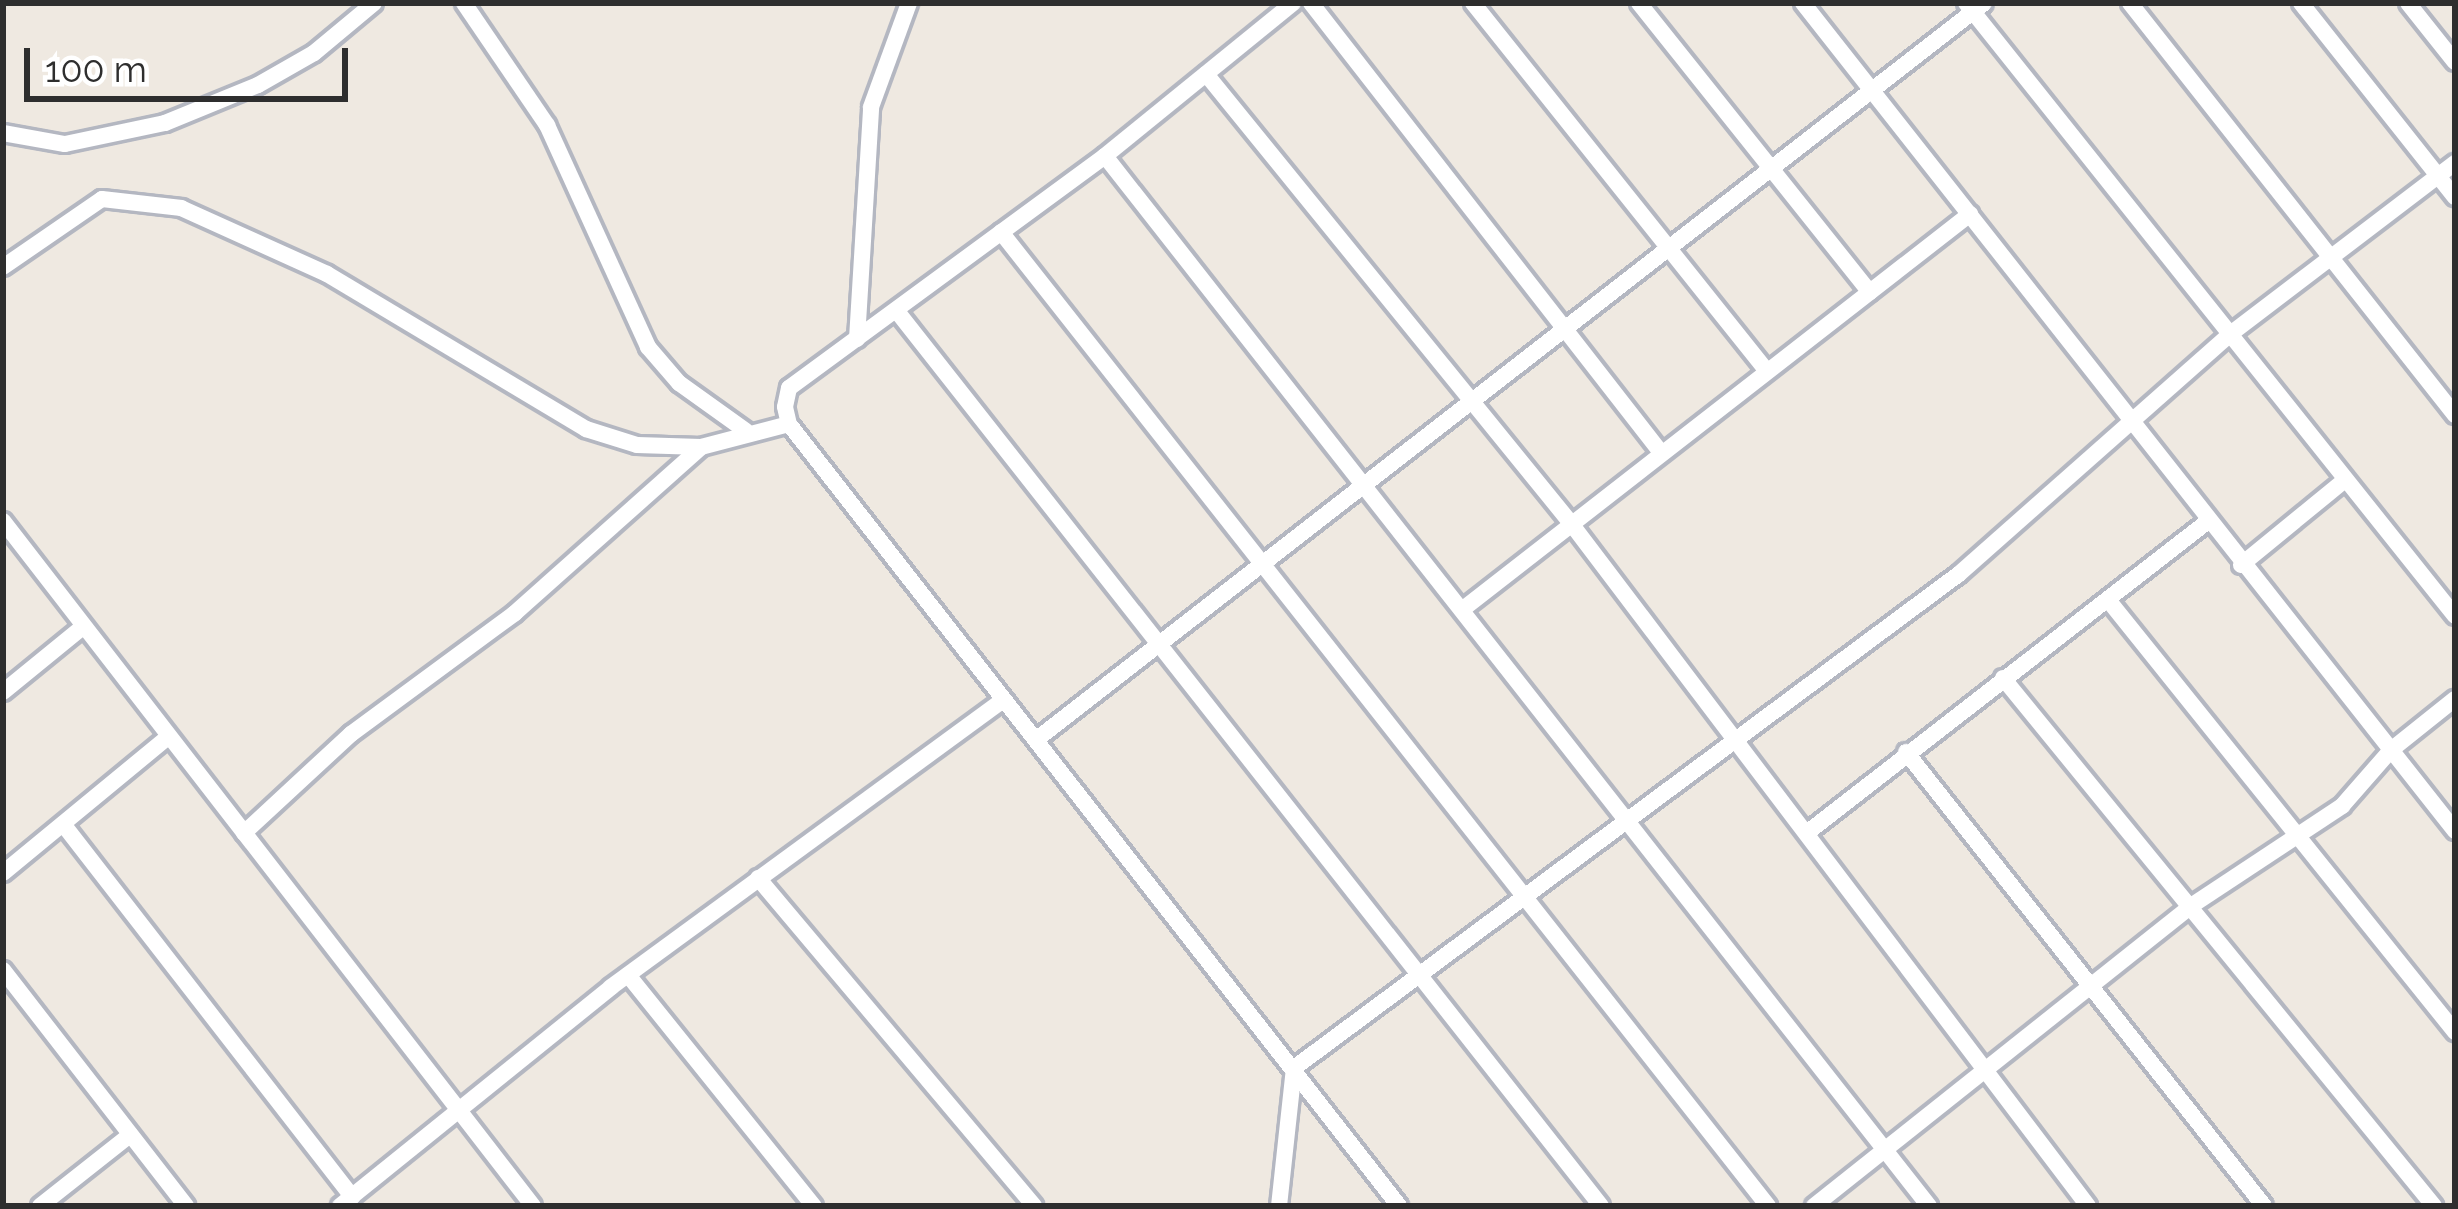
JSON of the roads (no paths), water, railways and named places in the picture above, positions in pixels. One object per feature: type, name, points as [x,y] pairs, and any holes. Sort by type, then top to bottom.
[{"type":"street","points":[[3,133],[65,144],[165,123],[258,85],[314,53],[374,3]]},
{"type":"street","points":[[464,3],[547,125],[648,347],[679,383],[746,431]]},
{"type":"street","points":[[857,338],[871,107],[909,3]]},
{"type":"street","points":[[1293,3],[1105,156],[789,388],[788,424],[1399,1206]]},
{"type":"street","points":[[1311,3],[1659,450]]},
{"type":"street","points":[[1473,3],[1766,370]]},
{"type":"street","points":[[1639,3],[1870,292]]},
{"type":"street","points":[[1803,3],[2128,424],[2455,831]]},
{"type":"street","points":[[2130,3],[2455,415]]},
{"type":"street","points":[[2301,3],[2455,197]]},
{"type":"street","points":[[2408,3],[2455,62]]},
{"type":"street","points":[[1037,740],[1773,170],[1975,6],[2229,335],[2455,616]]},
{"type":"street","points":[[1206,74],[1570,522],[2088,1206]]},
{"type":"street","points":[[1105,156],[1369,484],[1929,1206]]},
{"type":"street","points":[[1279,1206],[1294,1069],[1628,818],[1740,742],[1959,574],[2229,335],[2455,163]]},
{"type":"street","points":[[3,267],[102,199],[181,208],[309,264],[586,429],[637,445],[701,448]]},
{"type":"street","points":[[1463,609],[1659,450],[1970,214]]},
{"type":"street","points":[[1001,232],[1768,1206]]},
{"type":"street","points":[[896,310],[1601,1206]]},
{"type":"street","points":[[244,832],[351,734],[515,613],[701,448],[746,431],[788,424]]},
{"type":"street","points":[[2241,565],[2345,480]]},
{"type":"street","points":[[3,521],[533,1206]]},
{"type":"street","points":[[1808,832],[2206,522]]},
{"type":"street","points":[[2109,601],[2455,1033]]},
{"type":"street","points":[[3,692],[84,626]]},
{"type":"street","points":[[2003,678],[2434,1206]]},
{"type":"street","points":[[1814,1206],[2188,908],[2296,830],[2358,793],[2391,750],[2455,698]]},
{"type":"street","points":[[63,824],[346,1201],[628,975],[1004,700]]},
{"type":"street","points":[[3,874],[168,737]]},
{"type":"street","points":[[1906,752],[2264,1206]]},
{"type":"street","points":[[758,878],[1034,1206]]},
{"type":"street","points":[[3,970],[186,1206]]},
{"type":"street","points":[[628,975],[814,1206]]},
{"type":"street","points":[[40,1206],[130,1135]]}]
